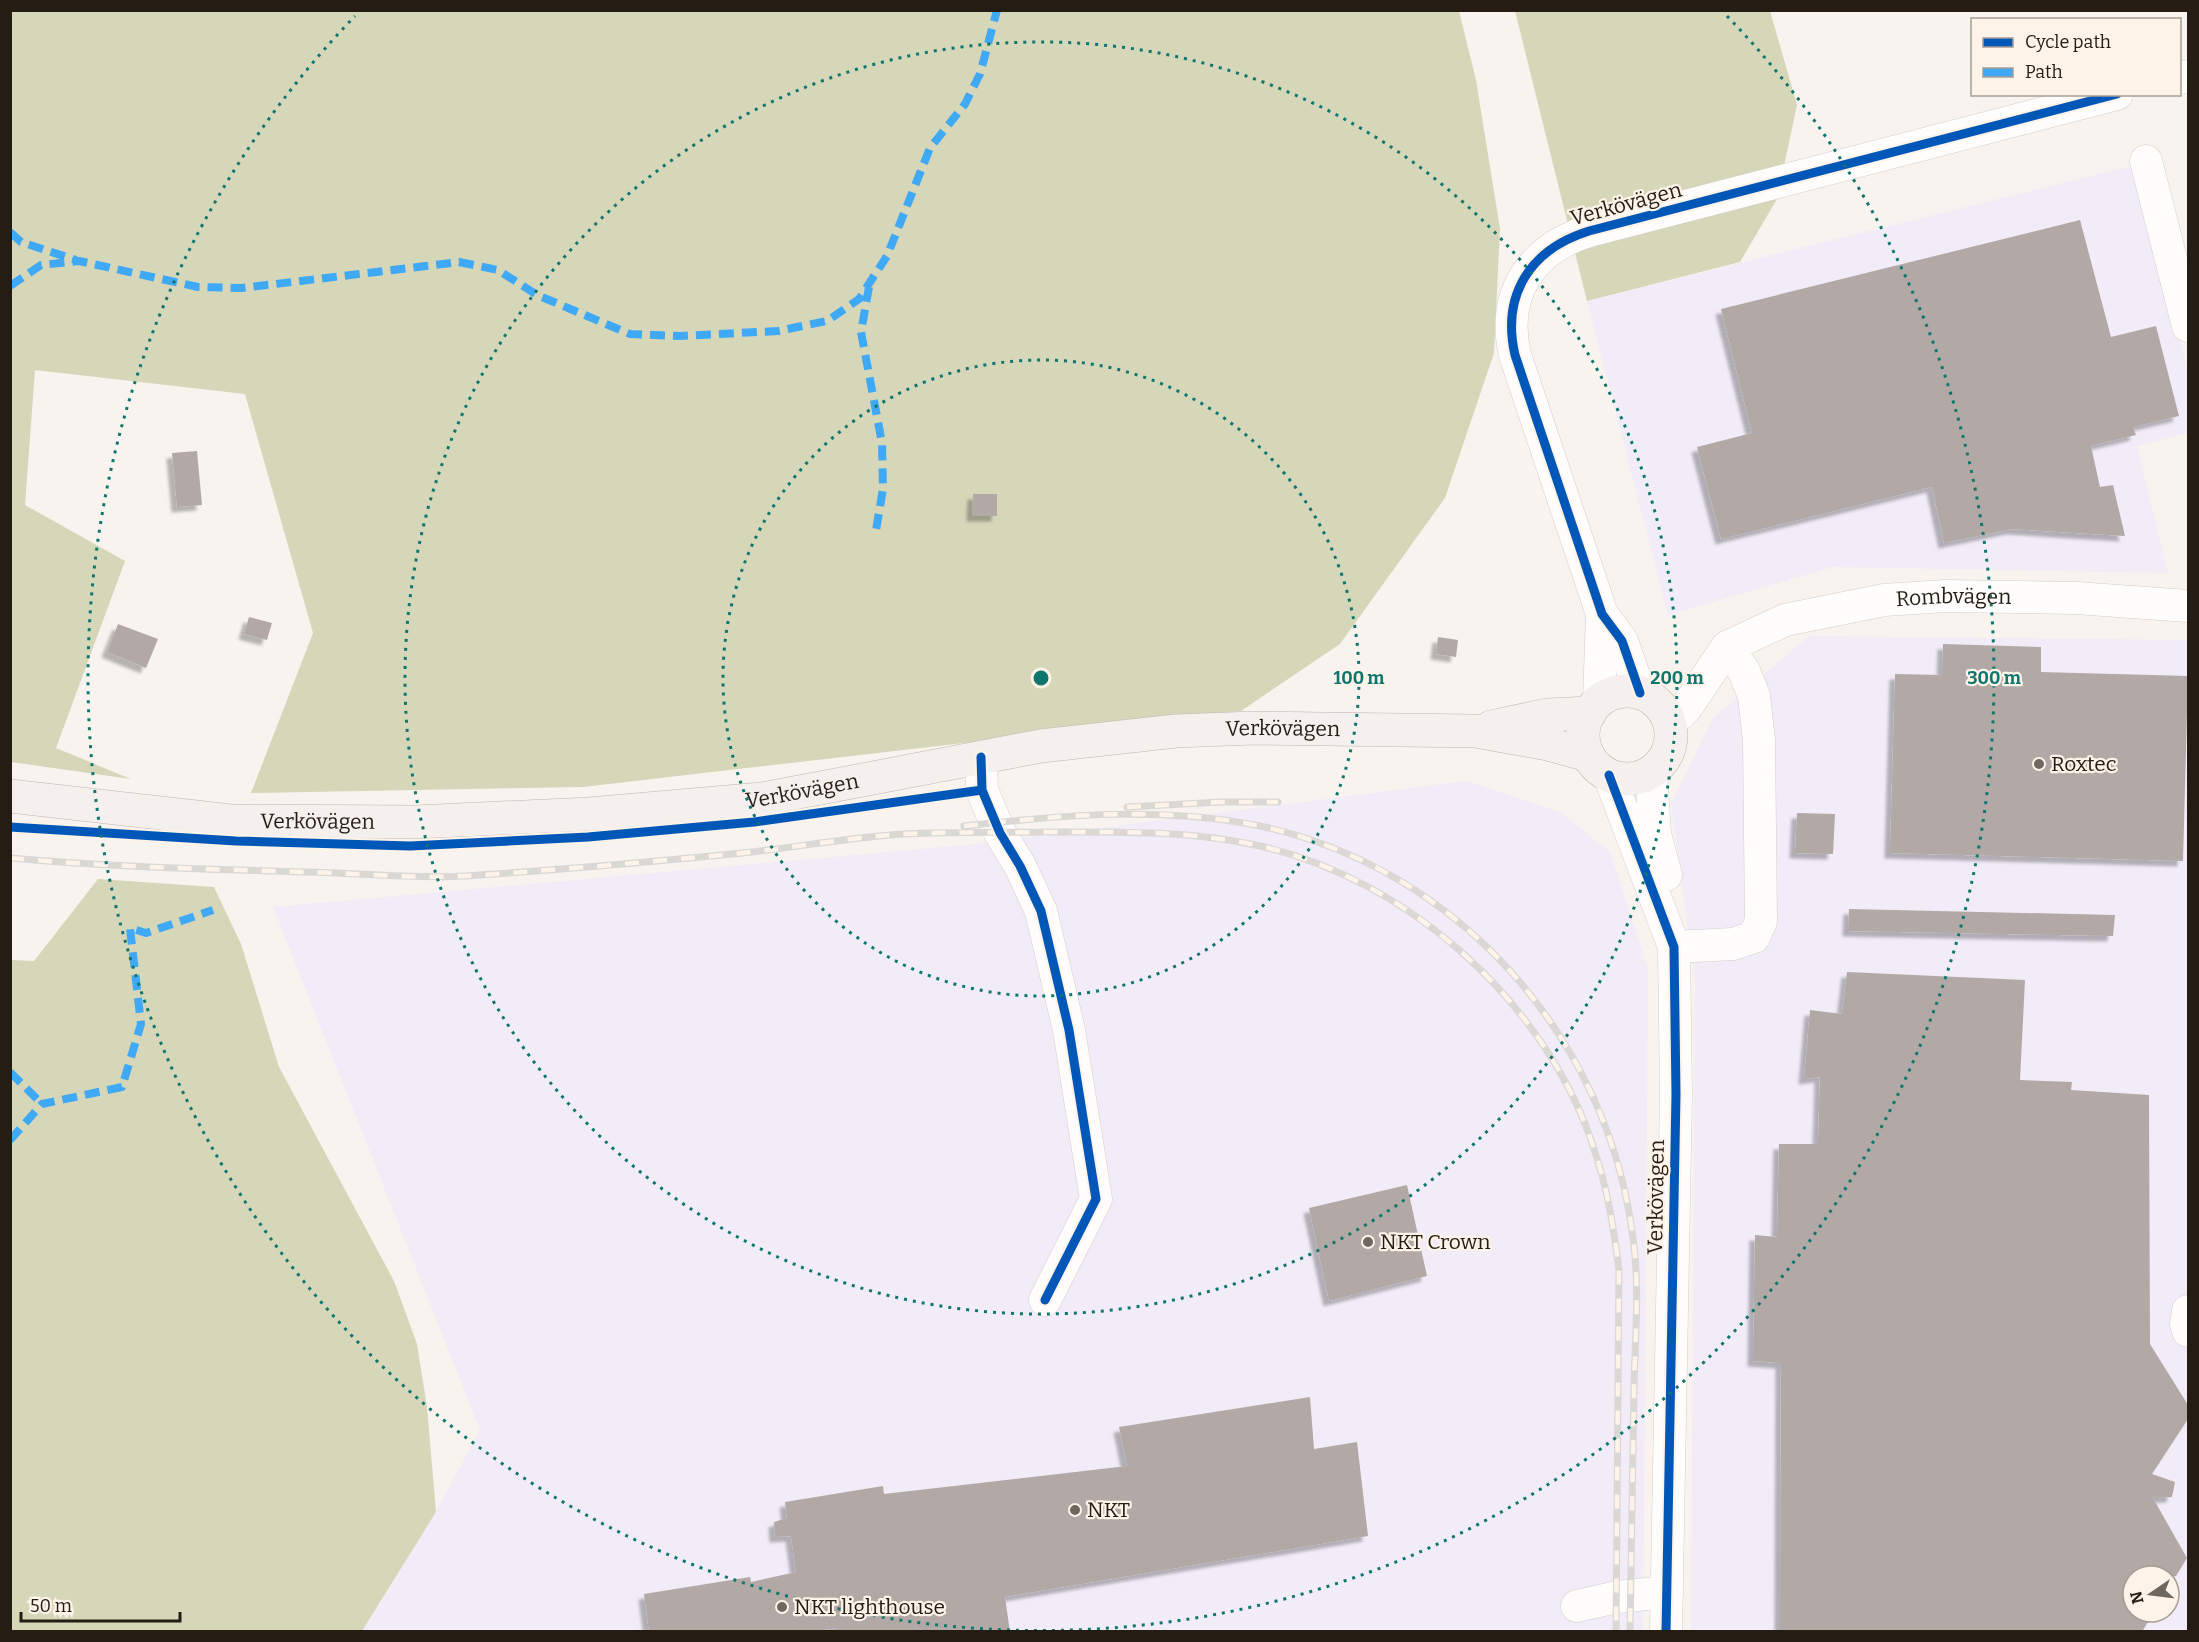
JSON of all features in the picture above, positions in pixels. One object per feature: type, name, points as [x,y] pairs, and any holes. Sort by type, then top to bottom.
[{"type":"main road","points":[[1475,731],[1594,707],[1618,692],[1640,693],[1659,704],[1670,723],[1668,751],[1651,772]]},
{"type":"main road","name":"Verkövägen","points":[[1594,707],[1584,734],[1599,765]]},
{"type":"main road","name":"Verkövägen","points":[[10,796],[231,821],[415,822],[589,814],[762,799],[1041,746],[1187,730],[1254,728],[1475,731],[1548,744],[1630,778],[1651,772]]},
{"type":"street","name":"Verkövägen","points":[[1640,693],[1622,641],[1602,614],[1512,340],[1513,309],[1517,294],[1531,267],[1557,244],[1590,231],[2109,96]]},
{"type":"street","points":[[2146,161],[2188,326]]},
{"type":"street","name":"Rombvägen","points":[[1727,646],[1785,620],[1884,600],[1945,596],[2064,598],[2188,606]]},
{"type":"street","name":"Verkövägen","points":[[1594,707],[1602,614]]},
{"type":"street","points":[[1651,772],[1655,834],[1670,891],[1674,947],[1733,944],[1754,937],[1761,921],[1759,740],[1754,696],[1744,671],[1727,646],[1686,708],[1670,723]]},
{"type":"street","points":[[981,757],[982,790],[1000,833],[1020,866],[1041,911],[1069,1030],[1096,1199],[1045,1300]]},
{"type":"street","name":"Verkövägen","points":[[1599,765],[1674,947],[1676,1094],[1666,1632]]},
{"type":"street","points":[[2188,1311],[2186,1323],[2188,1331]]},
{"type":"street","points":[[1577,1606],[1617,1597],[1667,1592]]},
{"type":"shaded area","points":[[2135,165],[2188,371],[2188,433],[2137,446],[2168,573],[1833,567],[1668,615],[1587,301]]},
{"type":"shaded area","points":[[1809,636],[2188,640],[2188,1631],[1691,1631],[1695,980],[1671,804],[1713,718]]},
{"type":"shaded area","points":[[1466,781],[1560,812],[1610,852],[1648,969],[1643,1631],[362,1631],[436,1512],[480,1430],[273,907],[976,844]]},
{"type":"green space","points":[[11,11],[1459,11],[1476,80],[1500,229],[1494,353],[1445,498],[1340,644],[1241,711],[583,787],[251,793],[313,633],[245,394],[35,370],[25,505],[125,561],[56,748],[131,779],[11,762]]},
{"type":"green space","points":[[1515,11],[1770,11],[1797,105],[1777,199],[1740,262],[1587,301]]},
{"type":"green space","points":[[98,879],[214,887],[241,944],[279,1067],[394,1281],[417,1344],[427,1407],[436,1512],[362,1631],[11,1631],[11,960],[34,961]]},
{"type":"building","points":[[2080,220],[2111,337],[2156,326],[2179,416],[2133,427],[2136,435],[2091,446],[2100,487],[2113,485],[2125,536],[2012,529],[1944,543],[1932,487],[1721,539],[1697,447],[1752,433],[1721,309]]},
{"type":"building","points":[[197,451],[202,505],[177,507],[172,453]]},
{"type":"building","points":[[973,494],[997,494],[997,516],[972,516]]},
{"type":"building","points":[[249,617],[272,623],[267,640],[244,634]]},
{"type":"building","points":[[118,624],[158,639],[146,668],[107,652]]},
{"type":"building","points":[[1438,637],[1458,640],[1456,657],[1436,654]]},
{"type":"building","name":"Roxtec","points":[[1943,644],[2041,647],[2041,672],[2188,676],[2183,861],[1890,853],[1895,674],[1942,675]]},
{"type":"building","points":[[1797,813],[1835,814],[1833,854],[1795,853]]},
{"type":"building","points":[[1849,909],[2115,915],[2113,936],[1848,931]]},
{"type":"building","points":[[1847,972],[2025,980],[2020,1080],[2072,1082],[2071,1090],[2149,1095],[2150,1344],[2188,1405],[2188,1419],[2152,1474],[2175,1482],[2172,1497],[2153,1498],[2187,1558],[2181,1568],[2181,1564],[2121,1564],[2121,1624],[2147,1624],[2143,1630],[1780,1632],[1781,1363],[1753,1361],[1755,1235],[1777,1237],[1779,1144],[1818,1144],[1820,1077],[1804,1079],[1810,1010],[1842,1014]]},
{"type":"building","name":"NKT Crown","points":[[1407,1185],[1427,1276],[1329,1301],[1309,1208]]},
{"type":"building","name":"NKT","points":[[1310,1397],[1314,1449],[1357,1442],[1368,1536],[1005,1597],[1010,1632],[836,1632],[835,1628],[814,1632],[649,1632],[644,1594],[750,1577],[751,1582],[796,1572],[791,1536],[775,1537],[774,1522],[787,1518],[785,1502],[883,1486],[884,1494],[1127,1466],[1119,1427]]},
{"type":"railway","points":[[1127,807],[1222,802],[1278,802]]},
{"type":"railway","points":[[964,826],[1112,814],[1187,816],[1260,826],[1332,848],[1399,880],[1459,922],[1512,973],[1556,1031],[1592,1095],[1618,1165],[1633,1238],[1637,1294],[1630,1632]]},
{"type":"railway","points":[[10,858],[84,864],[445,877],[760,851],[890,835],[1128,832],[1206,837],[1260,846],[1316,863],[1369,887],[1420,919],[1466,957],[1508,1000],[1544,1047],[1574,1098],[1595,1152],[1604,1181],[1619,1270],[1616,1632]]},
{"type":"marked path","points":[[10,286],[41,265],[79,261],[198,287],[242,288],[459,262],[498,270],[537,295],[630,334],[680,336],[778,331],[827,321],[859,299],[887,256],[930,148],[965,104],[980,74],[997,10]]},
{"type":"marked path","points":[[10,232],[21,242],[76,260]]},
{"type":"marked path","points":[[869,287],[861,332],[882,443],[883,489],[875,536]]},
{"type":"marked path","points":[[10,1140],[42,1104],[122,1087],[141,1024],[130,928],[146,933],[213,910]]},
{"type":"marked path","points":[[10,1072],[42,1104]]},
{"type":"cycle path","points":[[1640,693],[1622,641],[1602,614],[1515,355],[1512,312],[1525,277],[1536,262],[1551,249],[1589,231],[2109,96]]},
{"type":"cycle path","points":[[981,757],[982,790],[1000,833],[1020,866],[1041,911],[1069,1030],[1096,1199],[1045,1300]]},
{"type":"cycle path","points":[[1609,775],[1674,947],[1676,1094],[1666,1632]]},
{"type":"cycle path","points":[[10,827],[236,841],[410,846],[588,837],[754,822],[982,790]]},
{"type":"place","name":"Roxtec","points":[[2039,764]]},
{"type":"place","name":"NKT Crown","points":[[1368,1242]]},
{"type":"place","name":"NKT","points":[[1075,1510]]},
{"type":"place","name":"NKT lighthouse","points":[[782,1607]]}]
